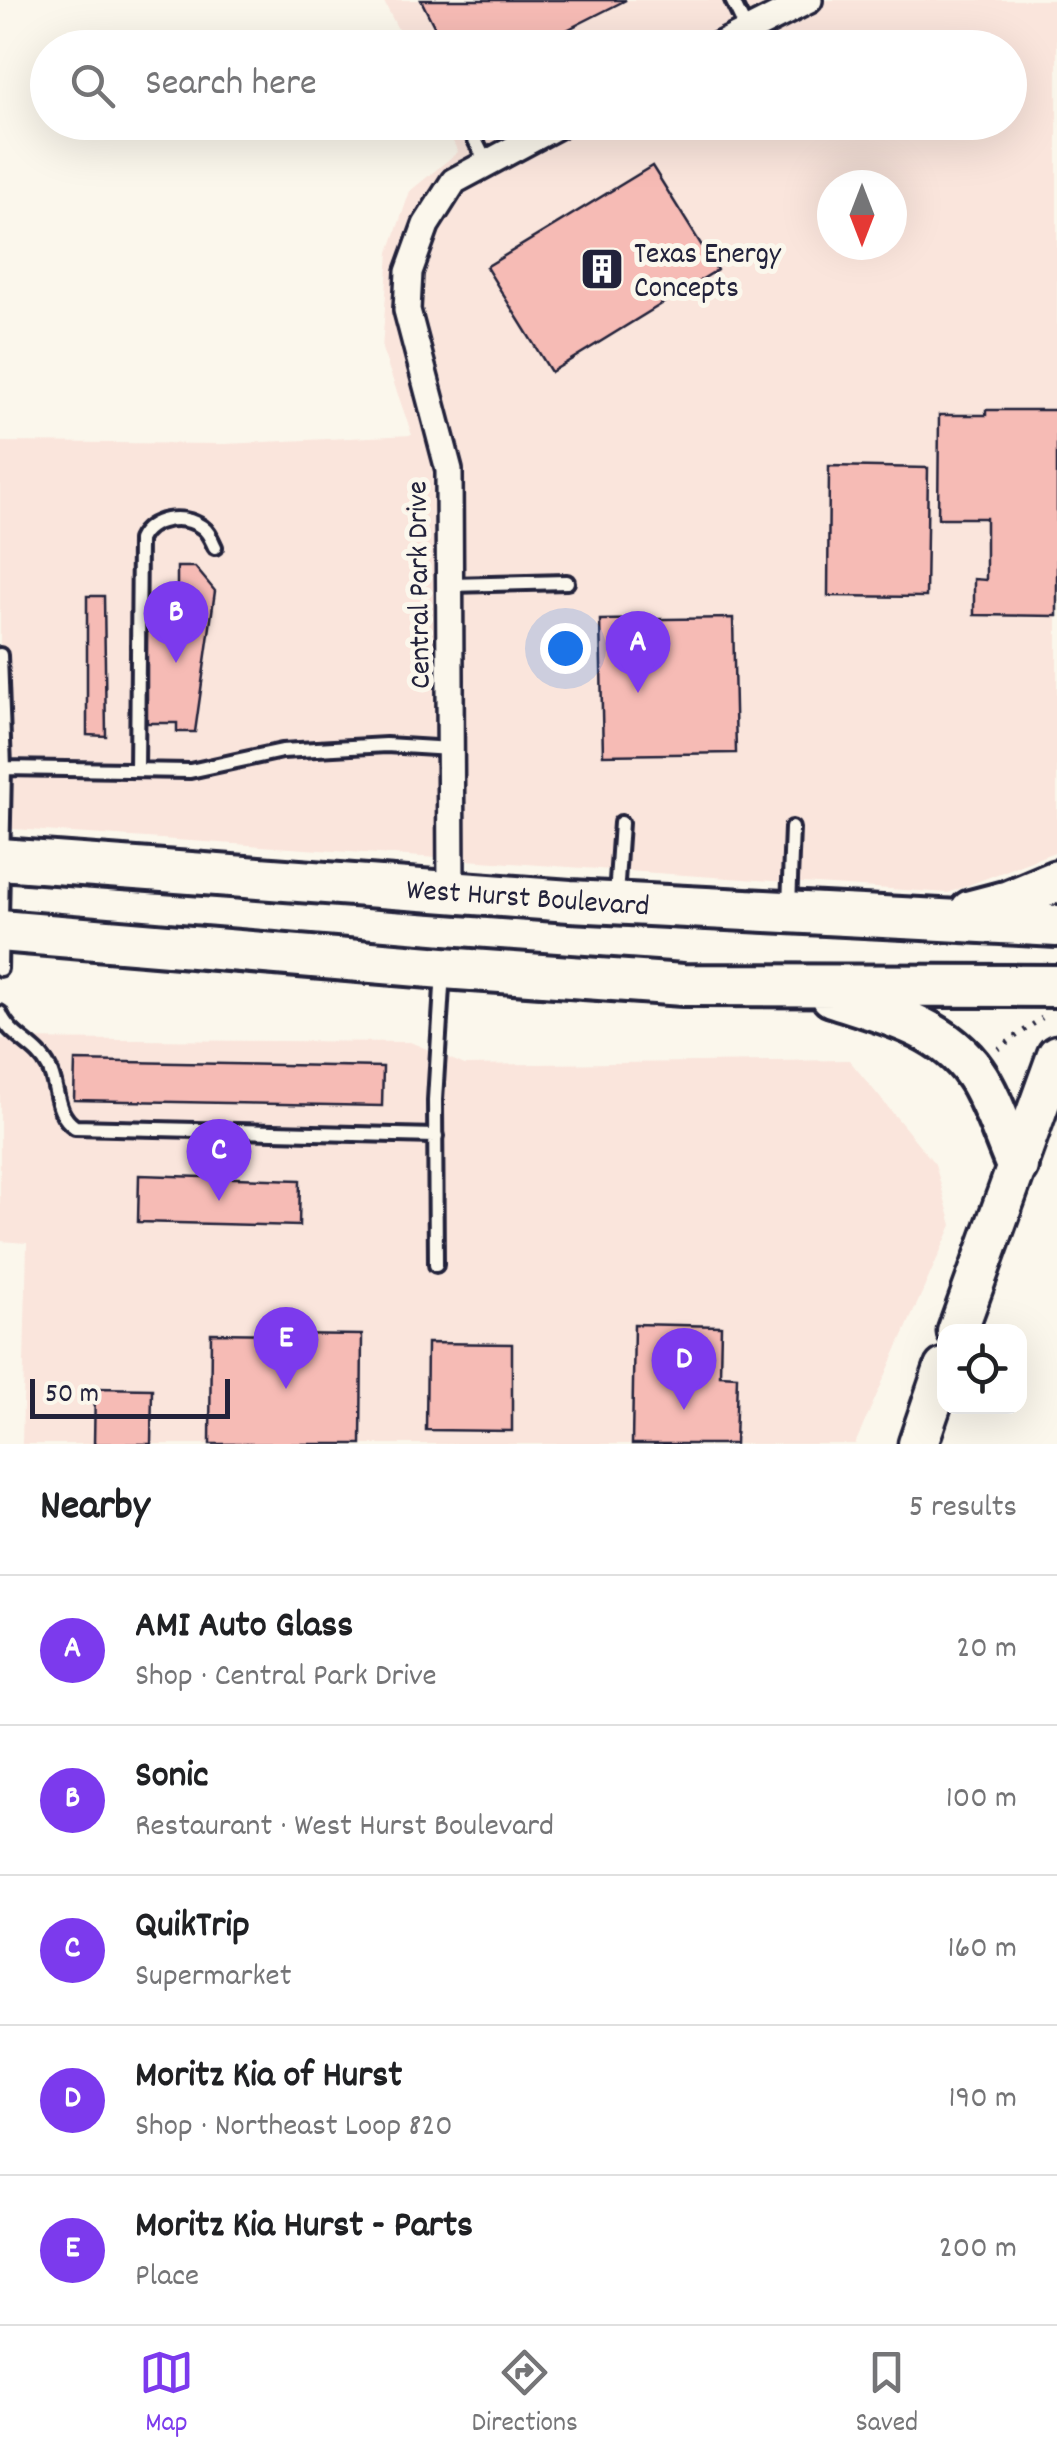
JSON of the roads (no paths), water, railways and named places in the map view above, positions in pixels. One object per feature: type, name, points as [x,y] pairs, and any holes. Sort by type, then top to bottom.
[{"type":"main road","name":"West Hurst Boulevard","points":[[2,859],[616,904],[1057,926]]},
{"type":"main road","points":[[920,920],[1009,901],[1057,881]]},
{"type":"main road","points":[[1,944],[683,985],[805,987],[1051,1001]]},
{"type":"main road","points":[[805,987],[912,1023],[948,1046],[976,1073],[1017,1166]]},
{"type":"main road","points":[[961,1324],[1057,1054]]},
{"type":"main road","points":[[918,1444],[937,1388]]},
{"type":"street","points":[[749,30],[808,0]]},
{"type":"street","name":"Central Park Drive","points":[[451,890],[449,470],[406,310],[409,272],[426,224],[454,181],[529,140]]},
{"type":"lane","points":[[732,0],[747,30]]},
{"type":"lane","points":[[475,140],[486,162]]},
{"type":"lane","points":[[137,770],[139,540],[152,523],[185,520],[208,532],[215,547]]},
{"type":"lane","points":[[450,585],[567,582]]},
{"type":"lane","points":[[0,655],[4,768],[1,944]]},
{"type":"lane","points":[[4,768],[190,771],[282,751],[336,746],[450,749]]},
{"type":"lane","points":[[616,904],[621,823]]},
{"type":"lane","points":[[789,914],[792,828]]},
{"type":"lane","points":[[436,1265],[436,1136],[443,968]]},
{"type":"lane","points":[[0,1014],[8,1029],[48,1066],[60,1111],[75,1127],[436,1136]]},
{"type":"place","name":"Texas Energy Concepts","points":[[602,269]]},
{"type":"place","name":"Sonic","points":[[176,663]]},
{"type":"place","name":"AMI Auto Glass","points":[[638,693]]},
{"type":"place","name":"QuikTrip","points":[[219,1201]]},
{"type":"place","name":"Moritz Kia Hurst - Parts","points":[[286,1389]]},
{"type":"place","name":"Moritz Kia of Hurst","points":[[684,1410]]}]
